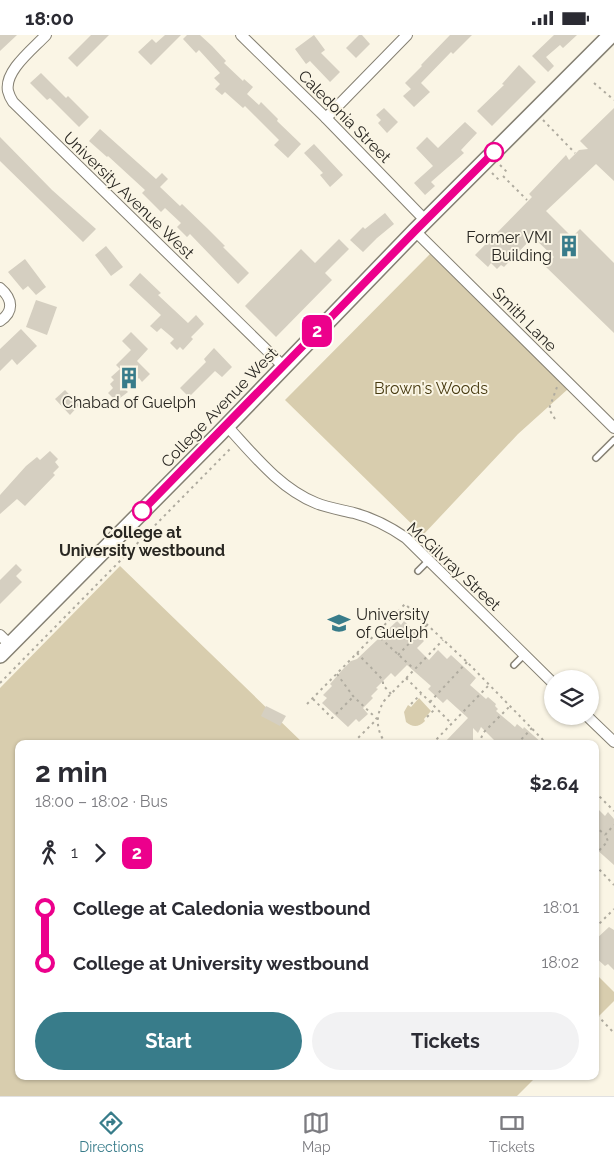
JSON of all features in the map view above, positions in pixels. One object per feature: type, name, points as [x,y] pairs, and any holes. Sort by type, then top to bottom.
[{"type":"main road","name":"College Avenue West","points":[[3,645],[226,425],[420,225],[611,35]]},
{"type":"street","name":"University Avenue West","points":[[46,35],[13,69],[9,77],[8,90],[13,102],[283,366]]},
{"type":"street","name":"Caledonia Street","points":[[242,35],[326,118],[420,225]]},
{"type":"street","points":[[326,118],[407,35]]},
{"type":"street","name":"Smith Lane","points":[[420,225],[560,375],[614,428]]},
{"type":"street","points":[[0,289],[7,294],[10,302],[6,317],[0,321]]},
{"type":"street","name":"McGilvray Street","points":[[226,425],[273,474],[292,490],[316,503],[363,515],[406,538],[544,674]]},
{"type":"street","points":[[596,725],[614,743]]},
{"type":"lane","points":[[596,458],[614,440]]},
{"type":"lane","points":[[418,571],[429,561]]},
{"type":"lane","points":[[514,665],[525,655]]},
{"type":"path","points":[[594,83],[614,100]]},
{"type":"path","points":[[534,111],[575,153]]},
{"type":"path","points":[[498,163],[507,172]]},
{"type":"path","points":[[491,171],[499,180]]},
{"type":"path","points":[[503,176],[527,200]]},
{"type":"path","points":[[555,419],[549,409],[560,375]]},
{"type":"path","points":[[0,683],[234,445]]},
{"type":"path","points":[[308,704],[405,604],[467,662],[543,740]]},
{"type":"path","points":[[398,655],[427,625]]},
{"type":"path","points":[[376,634],[414,669]]},
{"type":"path","points":[[384,740],[378,729],[377,719],[381,706],[391,693],[443,640]]},
{"type":"path","points":[[357,653],[383,680],[383,685],[391,693]]},
{"type":"path","points":[[430,702],[467,662]]},
{"type":"path","points":[[337,674],[354,696],[377,719]]},
{"type":"path","points":[[406,678],[451,723]]},
{"type":"path","points":[[436,740],[489,685]]},
{"type":"path","points":[[411,704],[421,693]]},
{"type":"path","points":[[313,699],[332,719],[354,696]]},
{"type":"path","points":[[480,740],[483,733],[510,706]]},
{"type":"path","points":[[427,717],[436,708]]},
{"type":"path","points":[[358,739],[377,719]]},
{"type":"path","points":[[521,740],[532,728]]},
{"type":"path","points":[[599,798],[614,811]]},
{"type":"path","points":[[605,835],[614,825]]},
{"type":"path","points":[[599,830],[608,841],[599,851]]},
{"type":"path","points":[[599,869],[613,884]]},
{"type":"path","points":[[599,924],[614,909]]},
{"type":"path","points":[[599,1017],[614,1033]]},
{"type":"green space","name":"Brown's Woods","points":[[430,254],[568,389],[518,434],[423,535],[285,400]]},
{"type":"green space","points":[[120,566],[300,740],[15,740],[15,1080],[533,1080],[517,1096],[0,1096],[0,688]]},
{"type":"green space","points":[[419,698],[431,711],[423,723],[414,726],[406,722],[404,712],[408,705],[411,707]]},
{"type":"green space","points":[[599,977],[614,992],[614,1001],[599,1016]]},
{"type":"building","points":[[0,35],[17,35],[0,51]]},
{"type":"building","points":[[91,35],[109,35],[77,67],[68,58]]},
{"type":"building","points":[[165,35],[181,35],[151,65],[138,52],[152,39],[156,43]]},
{"type":"building","points":[[187,35],[200,35],[212,46],[226,61],[224,63],[243,81],[244,79],[253,87],[247,94],[259,105],[261,102],[278,119],[277,121],[301,144],[288,158],[274,145],[279,140],[245,106],[243,108],[225,92],[222,95],[215,89],[220,84],[214,78],[220,73],[199,50],[196,53],[183,39]]},
{"type":"building","points":[[314,35],[325,50],[321,53],[340,72],[330,82],[310,61],[306,64],[295,49]]},
{"type":"building","points":[[359,35],[362,35],[370,44],[356,58],[346,48]]},
{"type":"building","points":[[450,35],[472,35],[453,54],[451,52],[421,83],[430,92],[414,107],[403,96],[411,89],[405,83]]},
{"type":"building","points":[[554,35],[577,35],[563,48],[560,45],[546,57],[554,66],[548,72],[532,56]]},
{"type":"building","points":[[519,65],[536,82],[492,126],[477,111],[504,85],[502,84]]},
{"type":"building","points":[[41,73],[66,98],[68,96],[89,117],[79,127],[50,98],[47,100],[30,83]]},
{"type":"building","points":[[384,108],[398,122],[387,133],[378,123],[381,120],[376,115]]},
{"type":"building","name":"Former VMI Building","points":[[614,108],[614,181],[596,164],[546,211],[572,237],[580,229],[614,263],[614,333],[545,266],[554,257],[533,237],[504,267],[501,265],[497,269],[491,263],[488,267],[475,255],[532,197],[529,194],[566,155],[569,160],[579,150],[588,149],[580,141]]},
{"type":"building","points":[[465,122],[477,133],[461,150],[464,153],[431,182],[435,186],[425,195],[414,183],[433,166],[416,148],[427,137],[438,148]]},
{"type":"building","points":[[100,129],[156,179],[162,173],[168,179],[160,187],[180,206],[182,204],[207,228],[249,273],[238,284],[190,234],[187,237],[177,227],[181,223],[165,208],[161,212],[142,193],[145,190],[89,141]]},
{"type":"building","points":[[0,137],[52,190],[96,229],[83,242],[0,161]]},
{"type":"building","points":[[314,144],[343,175],[330,187],[320,175],[323,173],[304,153]]},
{"type":"building","points":[[385,213],[394,224],[363,252],[350,240],[363,227],[365,229]]},
{"type":"building","points":[[339,239],[349,249],[325,273],[332,280],[276,337],[245,306],[301,249],[315,263]]},
{"type":"building","points":[[106,246],[123,267],[111,276],[95,255]]},
{"type":"building","points":[[25,259],[46,287],[36,295],[28,286],[23,290],[8,272]]},
{"type":"building","points":[[140,273],[161,293],[158,295],[188,323],[196,315],[204,324],[191,337],[193,339],[183,350],[180,347],[177,350],[170,343],[174,339],[161,328],[157,332],[150,326],[161,315],[129,285]]},
{"type":"building","points":[[36,300],[57,307],[47,335],[26,327]]},
{"type":"building","points":[[21,329],[37,346],[17,365],[12,359],[0,371],[0,349]]},
{"type":"building","name":"Chabad of Guelph","points":[[131,332],[148,349],[137,361],[150,374],[142,382],[139,378],[126,390],[128,392],[116,401],[108,393],[113,388],[110,384],[114,380],[111,377],[120,369],[116,365],[131,350],[122,341]]},
{"type":"building","points":[[214,348],[232,367],[222,377],[215,371],[189,397],[180,388],[206,362],[204,359]]},
{"type":"building","points":[[65,390],[79,405],[70,415],[55,399]]},
{"type":"building","points":[[50,451],[58,459],[55,462],[59,467],[53,473],[55,475],[25,506],[17,499],[0,514],[0,495],[26,466],[37,457],[40,460]]},
{"type":"building","points":[[16,564],[22,570],[16,576],[22,582],[0,604],[0,580]]},
{"type":"building","points":[[397,621],[401,625],[404,621],[424,641],[417,648],[429,660],[438,650],[447,659],[451,655],[476,678],[470,685],[486,699],[488,697],[496,704],[495,706],[498,709],[496,711],[515,727],[517,724],[523,729],[524,727],[539,740],[494,740],[481,727],[478,733],[473,728],[473,740],[447,740],[468,718],[447,699],[443,703],[428,689],[431,686],[407,665],[395,677],[391,673],[376,688],[378,689],[371,696],[373,698],[363,708],[368,714],[359,722],[356,719],[348,727],[322,703],[327,698],[323,695],[332,686],[330,684],[344,668],[351,661],[357,659]]},
{"type":"building","points":[[266,706],[286,716],[280,726],[261,716]]},
{"type":"building","points":[[599,810],[605,816],[608,812],[614,819],[614,865],[599,852]]},
{"type":"building","points":[[609,927],[614,930],[614,970],[608,964],[605,966],[599,961],[599,936]]},
{"type":"bus line","name":"2","points":[[142,511],[494,152]]},
{"type":"place","name":"Former VMI Building","points":[[569,246]]},
{"type":"place","name":"Chabad of Guelph","points":[[129,378]]},
{"type":"place","name":"College at University westbound","points":[[142,511]]},
{"type":"place","name":"University of Guelph","points":[[339,623]]}]
